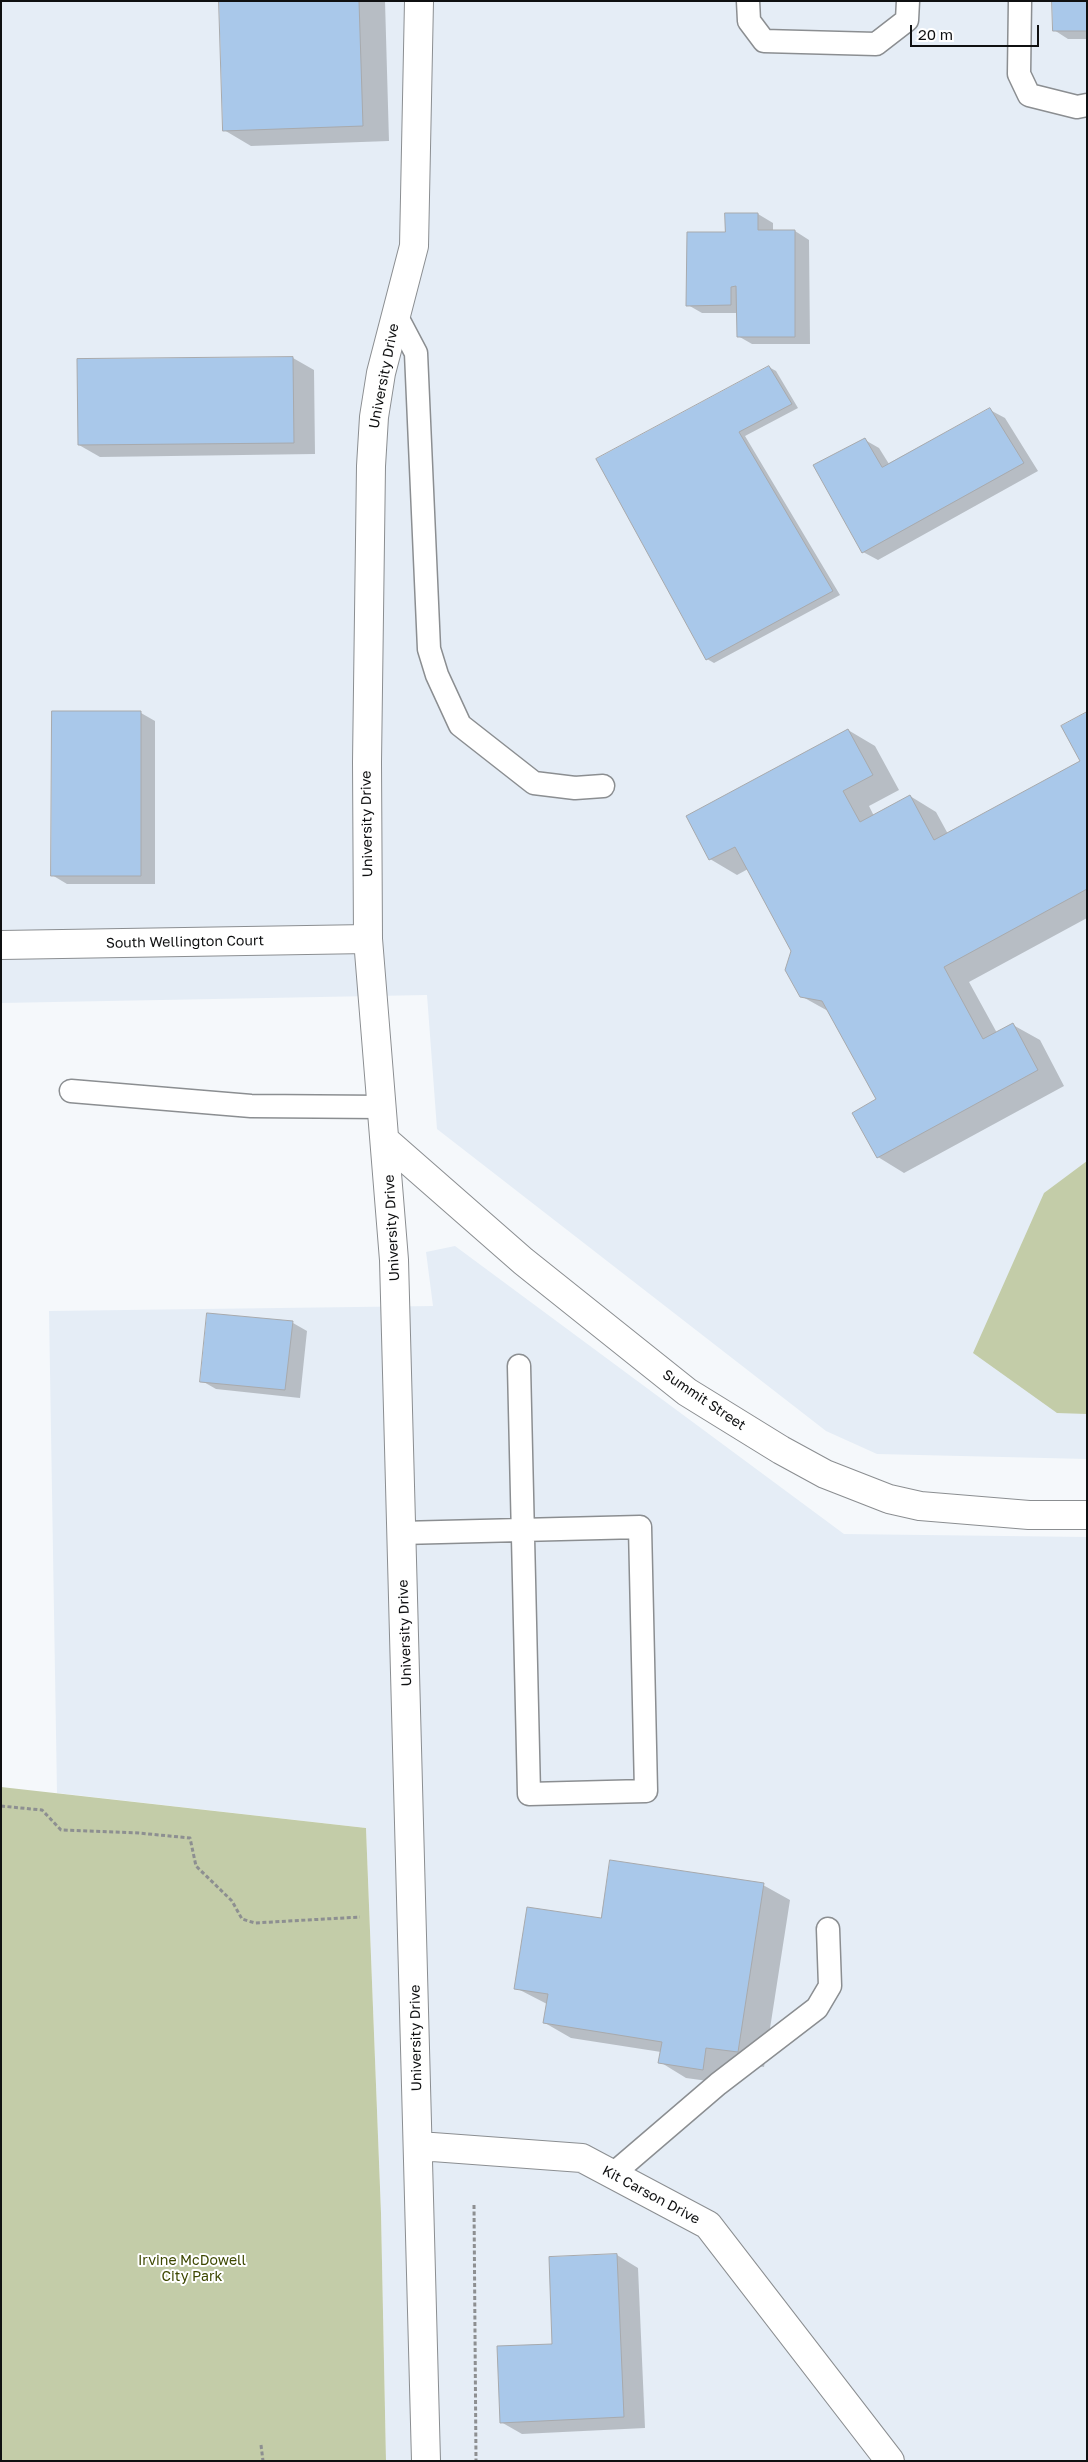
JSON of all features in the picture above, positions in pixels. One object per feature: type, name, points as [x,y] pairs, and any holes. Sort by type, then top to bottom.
[{"type":"street","name":"University Drive","points":[[418,1],[414,246],[377,400],[371,466],[367,762],[368,939],[386,1141],[394,1260],[426,2461]]},
{"type":"street","name":"South Wellington Court","points":[[1,945],[368,939]]},
{"type":"street","name":"Summit Street","points":[[386,1141],[522,1261],[687,1392],[781,1450],[825,1474],[889,1499],[920,1506],[1029,1515],[1087,1515]]},
{"type":"street","name":"Kit Carson Drive","points":[[419,2146],[582,2158],[708,2225],[890,2461]]},
{"type":"lane","points":[[748,1],[749,21],[764,41],[876,44],[907,10]]},
{"type":"lane","points":[[1020,1],[1020,74],[1029,95],[1077,107],[1087,105]]},
{"type":"lane","points":[[396,315],[416,353],[429,649],[437,675],[460,725],[534,783],[575,788],[603,786]]},
{"type":"lane","points":[[71,1091],[251,1106],[383,1107]]},
{"type":"lane","points":[[401,1534],[523,1530],[640,1527],[646,1791],[529,1794],[523,1530],[519,1366]]},
{"type":"lane","points":[[613,2174],[718,2084],[817,2008],[830,1986],[828,1929]]},
{"type":"path","points":[[1,1806],[42,1810],[61,1830],[139,1832],[190,1838],[196,1866],[232,1901],[242,1920],[255,1923],[360,1917]]},
{"type":"path","points":[[474,2205],[476,2461]]},
{"type":"path","points":[[261,2445],[263,2461]]},
{"type":"shaded area","points":[[1,1],[1087,1],[1087,1459],[877,1454],[826,1431],[437,1129],[427,995],[1,1003]]},
{"type":"shaded area","points":[[455,1246],[844,1534],[1087,1537],[1087,2461],[386,2461],[381,2213],[366,1828],[57,1793],[49,1311],[433,1306],[426,1252]]},
{"type":"green space","points":[[1087,1161],[1087,1414],[1057,1413],[973,1353],[1044,1193]]},
{"type":"green space","name":"Irvine McDowell City Park","points":[[1,1787],[366,1828],[381,2213],[386,2461],[1,2461]]},
{"type":"building","points":[[219,1],[359,1],[363,126],[223,131]]},
{"type":"building","points":[[1052,1],[1087,1],[1087,31],[1053,31]]},
{"type":"building","points":[[725,213],[758,213],[758,230],[795,230],[795,337],[737,337],[736,286],[731,287],[731,305],[686,306],[687,232],[725,232]]},
{"type":"building","points":[[293,357],[294,443],[78,445],[77,359]]},
{"type":"building","points":[[769,366],[792,404],[739,432],[833,591],[706,660],[596,459]]},
{"type":"building","points":[[990,408],[1024,463],[862,553],[813,465],[865,438],[882,467]]},
{"type":"building","points":[[52,711],[141,711],[141,876],[51,876]]},
{"type":"building","points":[[1087,712],[1087,889],[944,967],[983,1039],[1013,1023],[1038,1070],[877,1158],[852,1113],[876,1099],[822,1001],[800,997],[785,970],[791,951],[735,847],[709,860],[686,816],[848,729],[873,775],[843,791],[860,822],[910,795],[934,840],[1080,761],[1061,726]]},
{"type":"building","points":[[207,1313],[293,1321],[285,1390],[200,1382]]},
{"type":"building","points":[[610,1860],[764,1883],[738,2052],[706,2048],[703,2070],[658,2063],[662,2042],[543,2023],[548,1994],[514,1989],[527,1907],[601,1918]]},
{"type":"building","points":[[617,2254],[624,2417],[500,2423],[497,2346],[552,2344],[549,2257]]}]
